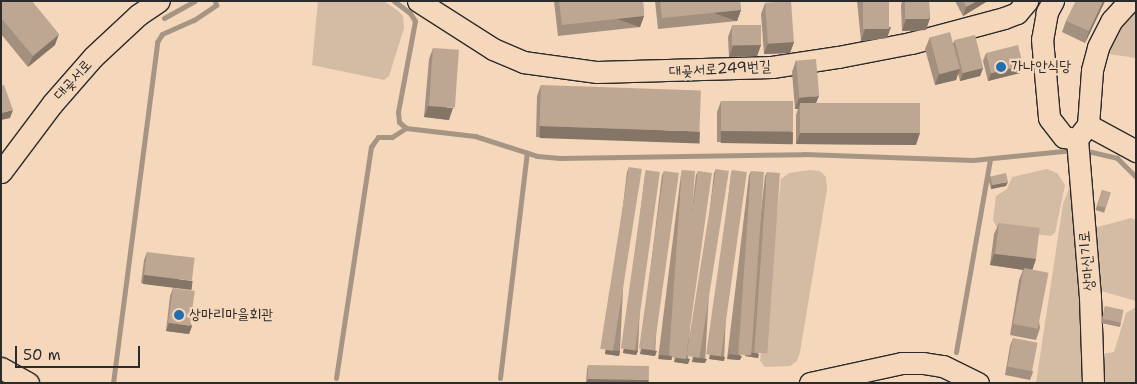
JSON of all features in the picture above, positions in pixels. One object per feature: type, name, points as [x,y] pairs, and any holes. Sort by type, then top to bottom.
[{"type":"street","name":"대곶서로","points":[[1,172],[52,104],[134,8],[159,1]]},
{"type":"street","name":"대곶서로249번길","points":[[418,1],[493,49],[523,62],[597,72],[772,67],[838,57],[911,43],[1004,18],[1017,12],[1027,1]]},
{"type":"street","points":[[1053,1],[1048,12],[1042,39],[1049,118],[1064,137],[1080,142],[1136,151]]},
{"type":"street","name":"상마신기로","points":[[1093,383],[1080,142],[1092,70],[1098,47],[1112,20],[1129,1]]},
{"type":"street","points":[[810,383],[902,364],[923,363],[944,366],[978,383]]},
{"type":"street","points":[[1,368],[28,383]]},
{"type":"shaded area","points":[[318,1],[384,1],[403,16],[404,28],[389,76],[384,80],[312,65]]},
{"type":"shaded area","points":[[1136,6],[1136,58],[1109,54],[1104,50],[1106,39]]},
{"type":"shaded area","points":[[1047,169],[1057,173],[1065,185],[1055,233],[1051,236],[998,230],[993,220],[996,196],[1007,189],[1012,177]]},
{"type":"shaded area","points":[[810,170],[820,171],[826,177],[827,189],[800,352],[797,361],[790,366],[765,367],[760,361],[781,179],[789,173]]},
{"type":"shaded area","points":[[1070,186],[1074,187],[1088,383],[1036,383],[1063,204]]},
{"type":"shaded area","points":[[1131,218],[1136,220],[1136,301],[1098,290],[1094,228]]},
{"type":"shaded area","points":[[1136,307],[1136,383],[1097,383],[1102,354],[1114,352],[1126,313]]},
{"type":"building","points":[[1,1],[32,1],[59,34],[33,56],[1,18]]},
{"type":"building","points":[[559,1],[643,1],[644,16],[562,25]]},
{"type":"building","points":[[660,1],[740,1],[741,10],[662,18]]},
{"type":"building","points":[[791,1],[794,42],[768,44],[765,3]]},
{"type":"building","points":[[863,1],[889,1],[889,29],[863,29]]},
{"type":"building","points":[[905,1],[929,1],[929,19],[905,19]]},
{"type":"building","points":[[963,1],[977,1],[966,7]]},
{"type":"building","points":[[1076,1],[1103,1],[1089,31],[1066,21]]},
{"type":"building","points":[[732,25],[761,25],[761,45],[732,45]]},
{"type":"building","points":[[950,32],[960,69],[940,74],[930,37]]},
{"type":"building","points":[[975,35],[983,68],[963,73],[955,40]]},
{"type":"building","points":[[1018,45],[1023,65],[991,73],[986,53]]},
{"type":"building","points":[[433,48],[459,50],[455,108],[429,106]]},
{"type":"building","points":[[816,59],[819,96],[799,98],[796,61]]},
{"type":"building","points":[[4,85],[13,110],[1,113],[1,86]]},
{"type":"building","points":[[541,85],[701,91],[699,132],[540,126]]},
{"type":"building","points":[[721,101],[793,101],[793,131],[721,131]]},
{"type":"building","points":[[800,103],[920,103],[920,133],[800,133]]},
{"type":"building","points":[[629,167],[642,169],[613,351],[600,349]]},
{"type":"building","points":[[716,169],[729,171],[699,358],[686,356]]},
{"type":"building","points":[[646,170],[660,172],[635,350],[621,348]]},
{"type":"building","points":[[682,170],[695,171],[682,356],[669,356]]},
{"type":"building","points":[[732,170],[747,172],[721,356],[706,354]]},
{"type":"building","points":[[664,171],[679,173],[654,350],[639,348]]},
{"type":"building","points":[[698,171],[712,173],[686,359],[672,357]]},
{"type":"building","points":[[751,171],[764,172],[751,355],[738,355]]},
{"type":"building","points":[[767,172],[780,173],[767,353],[754,353]]},
{"type":"building","points":[[1006,173],[1008,182],[992,185],[990,177]]},
{"type":"building","points":[[1102,190],[1111,193],[1106,208],[1097,205]]},
{"type":"building","points":[[999,223],[1040,228],[1036,259],[995,254]]},
{"type":"building","points":[[147,252],[195,258],[192,281],[144,275]]},
{"type":"building","points":[[1024,268],[1049,273],[1038,329],[1013,324]]},
{"type":"building","name":"상마리마을회관","points":[[173,288],[195,291],[190,326],[168,323]]},
{"type":"building","points":[[1105,306],[1124,310],[1121,323],[1102,319]]},
{"type":"building","points":[[1013,338],[1038,343],[1032,371],[1007,366]]},
{"type":"building","points":[[588,365],[649,366],[649,380],[588,379]]},
{"type":"waterway","points":[[164,18],[195,1]]},
{"type":"waterway","points":[[113,383],[157,42],[162,34],[194,20],[216,5],[215,1]]},
{"type":"waterway","points":[[394,1],[410,13],[415,21],[398,112],[399,122],[406,128],[475,136],[537,156],[560,158],[804,154],[973,160],[1074,150]]},
{"type":"waterway","points":[[336,378],[371,147],[378,137],[392,137],[406,128]]},
{"type":"waterway","points":[[1083,150],[1117,158],[1136,177]]},
{"type":"waterway","points":[[500,378],[527,153]]},
{"type":"waterway","points":[[956,352],[990,159]]},
{"type":"place","name":"가나안식당","points":[[1001,67]]},
{"type":"place","name":"상마리마을회관","points":[[179,315]]}]
